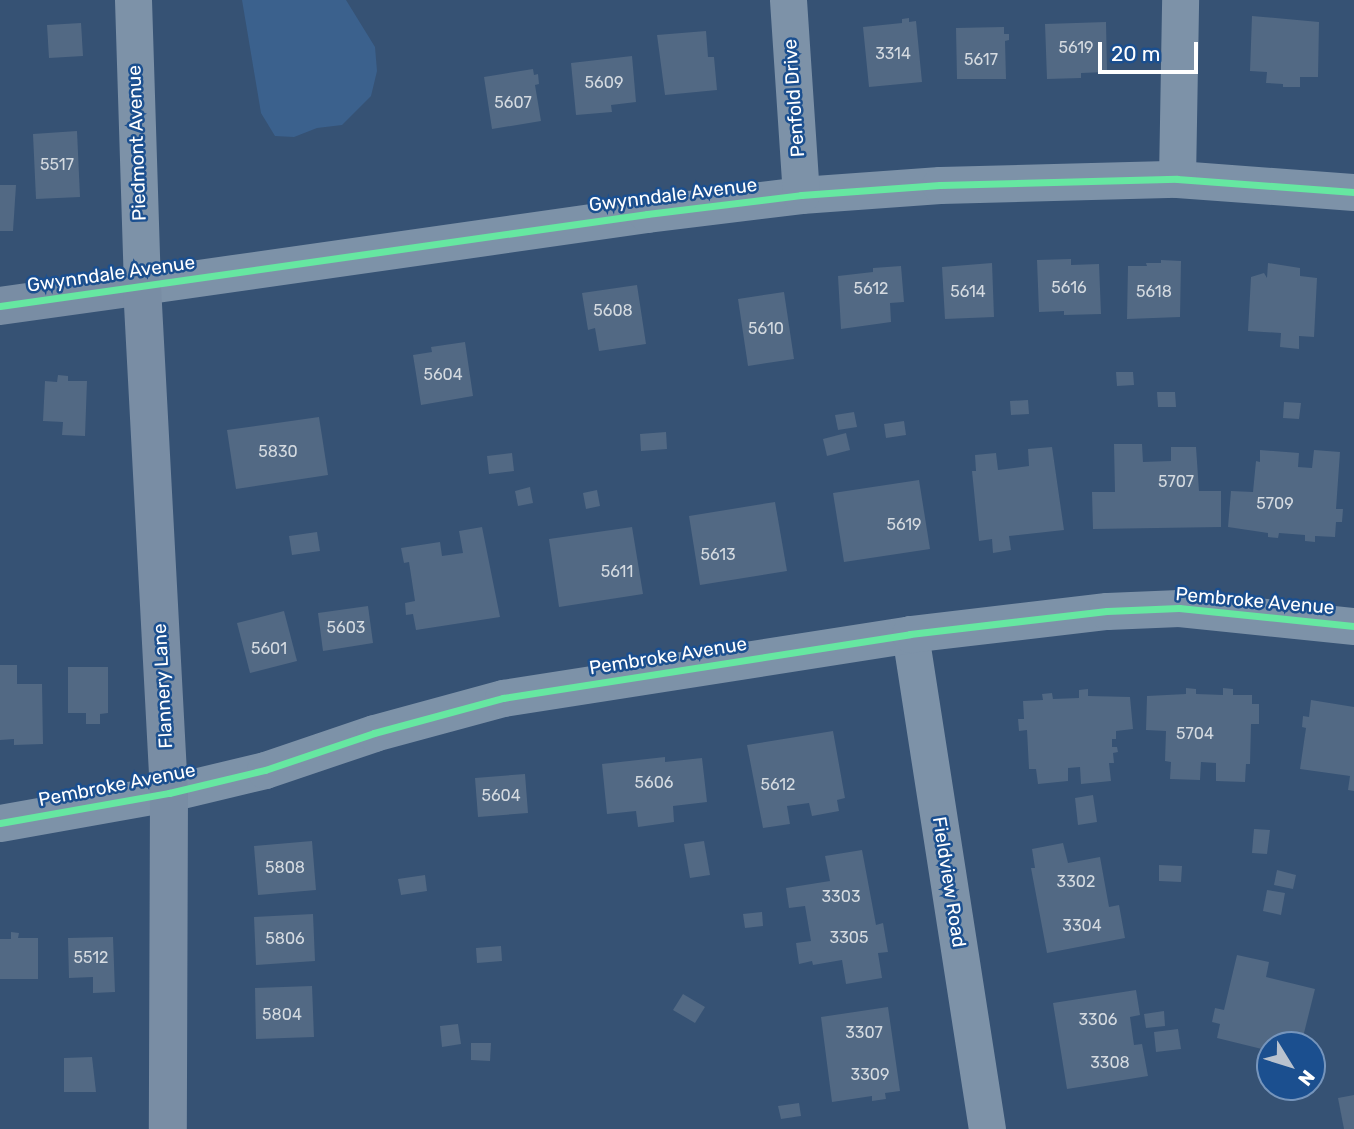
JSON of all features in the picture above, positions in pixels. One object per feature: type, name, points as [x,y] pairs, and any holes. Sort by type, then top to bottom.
[{"type":"street","name":"Piedmont Avenue","points":[[133,0],[142,286]]},
{"type":"street","name":"Penfold Drive","points":[[788,0],[801,195]]},
{"type":"street","points":[[1177,179],[1180,0]]},
{"type":"street","name":"Gwynndale Avenue","points":[[0,306],[647,214],[801,195],[940,185],[1177,179],[1354,192]]},
{"type":"street","name":"Flannery Lane","points":[[142,286],[169,793],[168,1129]]},
{"type":"street","name":"Pembroke Avenue","points":[[0,822],[169,793],[265,770],[410,722],[503,698],[910,634],[1107,611],[1179,608],[1354,626]]},
{"type":"street","name":"Fieldview Road","points":[[910,634],[988,1129]]},
{"type":"water","points":[[242,0],[346,0],[375,47],[377,71],[371,96],[342,125],[317,128],[294,137],[275,136],[261,113]]},
{"type":"building","points":[[1252,16],[1319,22],[1318,77],[1300,77],[1300,87],[1283,87],[1283,84],[1266,83],[1267,72],[1250,71]]},
{"type":"building","points":[[909,18],[909,22],[916,21],[922,82],[869,87],[863,27],[902,23],[902,19]]},
{"type":"building","points":[[1106,22],[1107,72],[1081,73],[1081,78],[1047,79],[1045,24]]},
{"type":"building","points":[[81,23],[83,56],[49,58],[47,25]]},
{"type":"building","points":[[1004,27],[1004,34],[1009,34],[1009,40],[1005,41],[1006,79],[957,79],[956,28]]},
{"type":"building","points":[[706,31],[708,57],[714,57],[717,90],[665,95],[657,35]]},
{"type":"building","points":[[632,56],[636,102],[611,105],[612,112],[576,115],[571,63]]},
{"type":"building","points":[[533,69],[534,75],[538,74],[539,84],[535,85],[541,121],[492,129],[484,77]]},
{"type":"building","points":[[77,131],[80,197],[36,199],[33,134]]},
{"type":"building","points":[[0,185],[16,185],[13,231],[0,231]]},
{"type":"building","points":[[1071,259],[1071,265],[1099,264],[1101,314],[1064,315],[1064,311],[1039,312],[1037,260]]},
{"type":"building","points":[[1161,260],[1181,261],[1180,317],[1127,319],[1128,266],[1147,266],[1146,263],[1161,263]]},
{"type":"building","points":[[992,263],[994,317],[945,319],[942,267]]},
{"type":"building","points":[[1268,263],[1300,268],[1300,276],[1317,278],[1314,337],[1299,336],[1299,349],[1280,347],[1281,333],[1248,331],[1251,277],[1264,273],[1267,278]]},
{"type":"building","points":[[901,266],[904,302],[890,303],[891,322],[841,329],[838,276],[873,272],[873,268]]},
{"type":"building","points":[[637,285],[646,344],[599,351],[595,328],[588,330],[582,293]]},
{"type":"building","points":[[784,292],[794,359],[748,366],[738,299]]},
{"type":"building","points":[[465,342],[473,396],[421,405],[413,355],[432,352],[431,347]]},
{"type":"building","points":[[1116,372],[1133,372],[1134,385],[1117,386]]},
{"type":"building","points":[[58,375],[68,376],[68,381],[87,381],[85,436],[62,435],[63,422],[43,421],[45,381],[57,382]]},
{"type":"building","points":[[1157,392],[1175,392],[1176,407],[1158,407]]},
{"type":"building","points":[[1028,400],[1029,414],[1011,415],[1010,401]]},
{"type":"building","points":[[1284,402],[1301,403],[1299,419],[1283,418]]},
{"type":"building","points":[[854,412],[857,427],[838,430],[835,415]]},
{"type":"building","points":[[319,417],[328,475],[236,489],[227,430]]},
{"type":"building","points":[[904,421],[906,435],[886,438],[884,424]]},
{"type":"building","points":[[666,432],[667,449],[641,451],[640,434]]},
{"type":"building","points":[[846,433],[850,450],[827,456],[823,439]]},
{"type":"building","points":[[1114,444],[1142,444],[1143,462],[1171,461],[1171,447],[1196,447],[1199,491],[1221,491],[1221,527],[1093,529],[1092,492],[1115,492]]},
{"type":"building","points":[[1052,447],[1064,530],[1009,536],[1011,550],[993,553],[992,539],[979,541],[972,471],[976,471],[975,455],[996,453],[998,470],[1029,466],[1028,449]]},
{"type":"building","points":[[1260,450],[1299,453],[1298,467],[1312,468],[1314,450],[1340,452],[1336,509],[1343,509],[1342,522],[1336,522],[1335,537],[1315,536],[1315,542],[1305,541],[1305,535],[1279,533],[1278,538],[1268,537],[1268,533],[1228,527],[1231,491],[1253,492],[1256,461],[1260,462]]},
{"type":"building","points":[[512,453],[514,471],[489,474],[487,456]]},
{"type":"building","points":[[919,480],[930,549],[844,562],[833,493]]},
{"type":"building","points":[[530,487],[533,503],[518,506],[515,491]]},
{"type":"building","points":[[597,490],[600,506],[586,509],[583,493]]},
{"type":"building","points":[[775,502],[787,571],[700,585],[689,516]]},
{"type":"building","points":[[482,527],[500,617],[416,630],[413,614],[406,615],[405,603],[415,601],[409,562],[404,563],[401,548],[440,542],[442,556],[463,553],[459,531]]},
{"type":"building","points":[[632,527],[643,594],[559,607],[549,539]]},
{"type":"building","points":[[317,532],[320,551],[292,555],[289,536]]},
{"type":"building","points":[[368,606],[373,643],[323,651],[318,613]]},
{"type":"building","points":[[284,611],[297,661],[250,673],[237,623]]},
{"type":"building","points":[[0,665],[17,665],[17,684],[42,684],[43,744],[14,745],[14,739],[0,740]]},
{"type":"building","points":[[68,667],[108,667],[108,713],[100,714],[100,724],[86,724],[86,713],[68,713]]},
{"type":"building","points":[[1186,688],[1196,689],[1196,694],[1223,695],[1223,688],[1233,689],[1233,695],[1252,695],[1252,704],[1259,704],[1259,724],[1251,724],[1250,764],[1246,764],[1245,782],[1216,781],[1216,763],[1201,762],[1200,780],[1170,779],[1171,762],[1165,761],[1166,731],[1146,730],[1147,696],[1186,694]]},
{"type":"building","points":[[1088,689],[1088,696],[1130,697],[1133,729],[1116,731],[1116,739],[1112,739],[1112,747],[1117,747],[1118,752],[1113,753],[1114,763],[1109,763],[1111,781],[1081,784],[1080,767],[1068,768],[1068,781],[1038,784],[1036,769],[1029,769],[1027,730],[1019,731],[1018,719],[1024,719],[1023,701],[1043,700],[1042,694],[1052,693],[1053,699],[1079,698],[1079,690]]},
{"type":"building","points":[[1311,700],[1354,707],[1354,791],[1348,790],[1350,776],[1300,769],[1306,728],[1302,727],[1303,716],[1309,717]]},
{"type":"building","points":[[833,731],[845,798],[837,800],[839,811],[812,816],[809,803],[787,806],[790,824],[763,828],[747,745]]},
{"type":"building","points":[[665,757],[665,762],[702,758],[707,802],[673,806],[674,822],[638,827],[636,811],[607,814],[602,764]]},
{"type":"building","points":[[525,774],[528,813],[478,817],[475,778]]},
{"type":"building","points":[[1093,795],[1097,822],[1078,825],[1075,798]]},
{"type":"building","points":[[1254,829],[1270,830],[1267,854],[1252,853]]},
{"type":"building","points":[[312,841],[316,890],[258,895],[254,846]]},
{"type":"building","points":[[704,841],[710,875],[690,878],[684,844]]},
{"type":"building","points":[[1063,843],[1068,863],[1100,857],[1109,907],[1119,905],[1125,938],[1047,953],[1031,868],[1035,868],[1032,849]]},
{"type":"building","points":[[862,850],[876,925],[883,923],[888,952],[878,953],[882,978],[846,984],[842,960],[813,965],[812,961],[799,964],[796,943],[811,941],[805,906],[789,908],[786,888],[830,881],[825,856]]},
{"type":"building","points":[[1159,865],[1182,866],[1181,882],[1159,881]]},
{"type":"building","points":[[1277,870],[1296,875],[1293,889],[1274,885]]},
{"type":"building","points":[[425,875],[427,891],[401,895],[398,879]]},
{"type":"building","points":[[1267,890],[1285,893],[1281,915],[1263,911]]},
{"type":"building","points":[[762,912],[763,926],[745,928],[743,914]]},
{"type":"building","points":[[313,914],[315,961],[256,965],[254,917]]},
{"type":"building","points":[[11,932],[19,933],[18,938],[38,938],[38,979],[0,979],[0,939],[11,939]]},
{"type":"building","points":[[113,937],[115,992],[93,993],[93,977],[69,978],[68,938]]},
{"type":"building","points":[[501,946],[502,961],[477,963],[476,948]]},
{"type":"building","points":[[1237,955],[1269,962],[1266,977],[1315,989],[1304,1031],[1256,1031],[1256,1048],[1217,1038],[1220,1024],[1212,1022],[1215,1008],[1224,1010]]},
{"type":"building","points":[[312,986],[314,1037],[256,1039],[255,988]]},
{"type":"building","points":[[1136,990],[1140,1015],[1130,1017],[1134,1045],[1142,1044],[1148,1076],[1067,1089],[1053,1003]]},
{"type":"building","points":[[683,994],[705,1007],[695,1023],[673,1010]]},
{"type":"building","points":[[888,1007],[900,1091],[885,1093],[886,1099],[872,1101],[872,1096],[832,1102],[821,1017]]},
{"type":"building","points":[[1164,1011],[1165,1026],[1146,1028],[1144,1014]]},
{"type":"building","points":[[458,1024],[461,1044],[442,1047],[440,1026]]},
{"type":"building","points":[[1178,1029],[1181,1049],[1156,1052],[1154,1032]]},
{"type":"building","points":[[471,1043],[491,1043],[490,1061],[471,1060]]},
{"type":"building","points":[[92,1057],[96,1092],[64,1092],[64,1058]]},
{"type":"building","points":[[1354,1095],[1354,1129],[1344,1129],[1338,1098]]},
{"type":"building","points":[[799,1103],[801,1116],[781,1119],[778,1106]]},
{"type":"cycle path","points":[[0,306],[647,214],[801,195],[940,185],[1177,179],[1354,192]]},
{"type":"cycle path","points":[[0,823],[169,793],[265,770],[374,733],[503,698],[910,634],[1107,611],[1179,608],[1354,626]]}]
